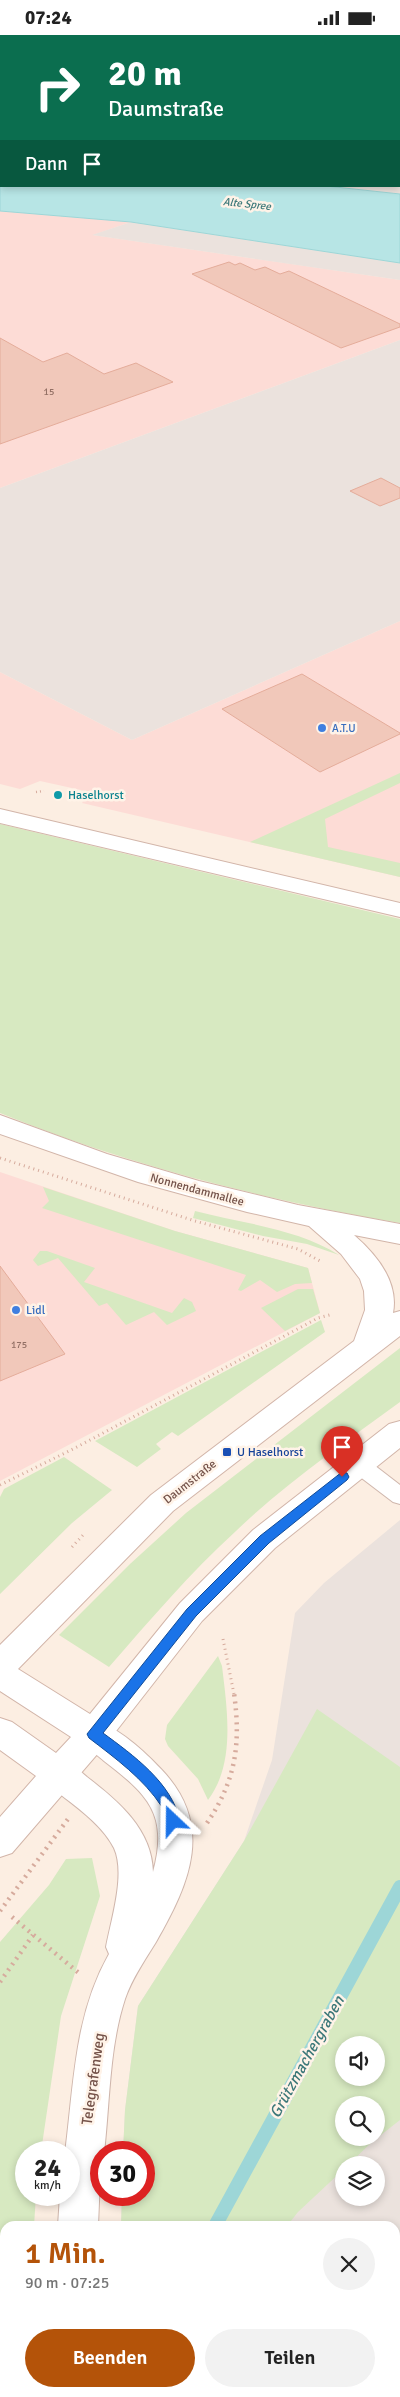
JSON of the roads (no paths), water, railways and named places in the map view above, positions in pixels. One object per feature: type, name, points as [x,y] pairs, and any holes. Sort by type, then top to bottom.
[{"type":"main road","points":[[0,816],[400,910]]},
{"type":"main road","name":"Nonnendammallee","points":[[0,1124],[138,1174],[221,1197],[318,1220],[400,1234]]},
{"type":"main road","points":[[318,1220],[358,1253],[375,1279],[380,1306],[364,1349]]},
{"type":"main road","name":"Daumstraße","points":[[0,1666],[162,1503],[400,1321]]},
{"type":"main road","points":[[0,1843],[94,1734],[191,1613],[264,1539],[400,1432]]},
{"type":"main road","points":[[0,1674],[94,1734]]},
{"type":"main road","points":[[0,1732],[59,1774]]},
{"type":"main road","name":"Telegrafenweg","points":[[94,1734],[116,1751],[154,1786],[170,1807],[176,1834],[172,1866],[166,1888],[114,1982]]},
{"type":"main road","name":"Telegrafenweg","points":[[59,1774],[103,1812],[126,1835],[134,1855],[136,1879],[114,1982],[94,2055],[78,2221]]},
{"type":"lane","points":[[358,1465],[400,1495]]},
{"type":"water","name":"Alte Spree","points":[[0,187],[335,187],[400,194],[400,263],[131,222],[0,211]]},
{"type":"waterway","name":"Grützmachergraben","points":[[218,2221],[400,1887]]},
{"type":"place","name":"A.T.U","points":[[322,728]]},
{"type":"place","name":"Haselhorst","points":[[58,795]]},
{"type":"place","name":"Lidl","points":[[16,1310]]},
{"type":"place","name":"U Haselhorst","points":[[227,1452]]}]
